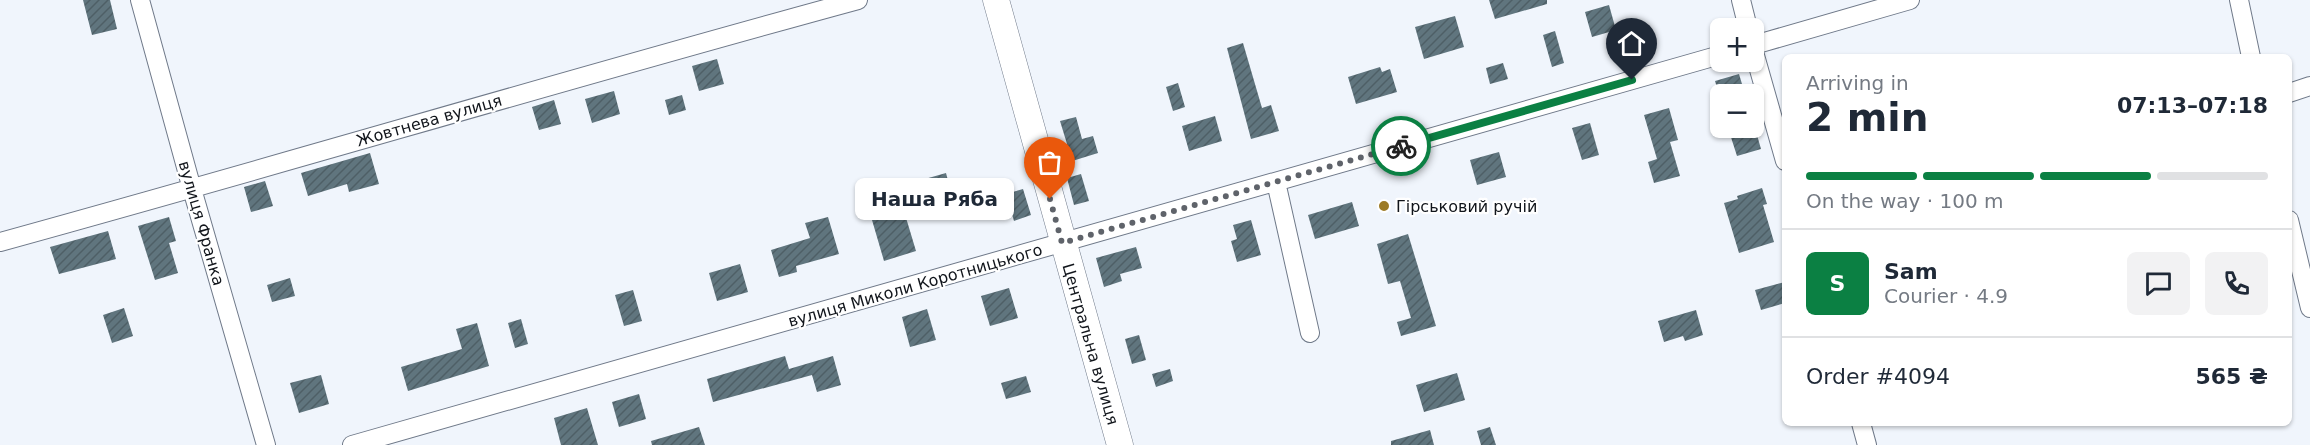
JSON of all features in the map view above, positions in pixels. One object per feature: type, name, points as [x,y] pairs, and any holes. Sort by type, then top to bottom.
[{"type":"main road","name":"Центральна вулиця","points":[[996,0],[1120,445]]},
{"type":"street","name":"вулиця Франка","points":[[140,0],[266,445]]},
{"type":"street","name":"Жовтнева вулиця","points":[[0,242],[192,189],[632,61],[858,0]]},
{"type":"street","points":[[1741,0],[1746,18]]},
{"type":"street","points":[[1764,42],[1910,0]]},
{"type":"street","points":[[2239,0],[2250,54]]},
{"type":"street","name":"вулиця Миколи Коротницького","points":[[352,445],[1710,57]]},
{"type":"street","points":[[1760,72],[1782,150]]},
{"type":"street","points":[[2292,92],[2310,86]]},
{"type":"street","points":[[1276,182],[1310,333]]},
{"type":"street","points":[[2292,230],[2307,283],[2310,308]]},
{"type":"street","points":[[1862,426],[1867,445]]},
{"type":"building","points":[[83,0],[110,0],[117,29],[92,35]]},
{"type":"building","points":[[1489,0],[1547,0],[1547,4],[1495,19]]},
{"type":"building","points":[[1609,5],[1616,30],[1592,37],[1585,12]]},
{"type":"building","points":[[1455,16],[1464,47],[1424,59],[1415,27]]},
{"type":"building","points":[[1555,31],[1564,63],[1552,67],[1543,35]]},
{"type":"building","points":[[1243,43],[1262,108],[1271,105],[1279,131],[1251,139],[1227,48]]},
{"type":"building","points":[[717,59],[724,84],[699,91],[692,66]]},
{"type":"building","points":[[1503,63],[1508,79],[1490,84],[1486,68]]},
{"type":"building","points":[[1380,67],[1382,72],[1390,69],[1397,92],[1356,104],[1348,77]]},
{"type":"building","points":[[1739,74],[1742,84],[1716,84],[1715,81]]},
{"type":"building","points":[[1178,83],[1185,107],[1173,111],[1166,87]]},
{"type":"building","points":[[614,91],[620,114],[592,123],[585,99]]},
{"type":"building","points":[[682,95],[686,110],[669,115],[665,100]]},
{"type":"building","points":[[554,100],[561,124],[539,130],[532,107]]},
{"type":"building","points":[[1669,108],[1678,140],[1670,142],[1680,176],[1654,183],[1648,162],[1657,159],[1644,115]]},
{"type":"building","points":[[1215,116],[1222,141],[1189,151],[1182,126]]},
{"type":"building","points":[[1076,117],[1082,139],[1093,136],[1098,153],[1069,162],[1064,145],[1067,144],[1060,121]]},
{"type":"building","points":[[1590,123],[1599,155],[1582,160],[1572,128]]},
{"type":"building","points":[[1731,138],[1758,138],[1761,149],[1737,156]]},
{"type":"building","points":[[1499,152],[1506,177],[1477,185],[1470,160]]},
{"type":"building","points":[[370,153],[379,184],[349,192],[347,184],[308,196],[301,173]]},
{"type":"building","points":[[946,173],[955,207],[928,215],[918,181]]},
{"type":"building","points":[[1081,174],[1089,201],[1074,205],[1067,178]]},
{"type":"building","points":[[265,181],[273,206],[251,212],[244,187]]},
{"type":"building","points":[[1762,188],[1767,204],[1763,205],[1774,242],[1739,253],[1724,203]]},
{"type":"building","points":[[1023,189],[1031,215],[1014,221],[1006,194]]},
{"type":"building","points":[[1352,202],[1359,226],[1315,239],[1308,215]]},
{"type":"building","points":[[904,211],[916,251],[884,261],[872,220]]},
{"type":"building","points":[[169,217],[176,241],[169,243],[178,273],[155,280],[138,226]]},
{"type":"building","points":[[828,217],[839,254],[796,266],[797,272],[779,277],[771,250],[810,238],[805,223]]},
{"type":"building","points":[[1251,220],[1261,255],[1237,262],[1231,241],[1237,239],[1233,225]]},
{"type":"building","points":[[108,231],[116,259],[59,274],[50,247]]},
{"type":"building","points":[[1408,234],[1436,326],[1401,336],[1397,322],[1411,318],[1400,281],[1388,284],[1377,244]]},
{"type":"building","points":[[1136,247],[1142,268],[1120,274],[1122,281],[1104,287],[1096,258]]},
{"type":"building","points":[[740,264],[748,292],[717,301],[709,273]]},
{"type":"building","points":[[290,278],[295,296],[272,302],[267,285]]},
{"type":"building","points":[[1782,283],[1782,304],[1761,310],[1755,290]]},
{"type":"building","points":[[1009,288],[1018,318],[990,326],[981,296]]},
{"type":"building","points":[[633,290],[642,321],[624,326],[615,295]]},
{"type":"building","points":[[124,308],[133,336],[112,343],[103,315]]},
{"type":"building","points":[[927,309],[936,340],[910,347],[902,317]]},
{"type":"building","points":[[1696,310],[1703,335],[1685,341],[1683,336],[1664,342],[1658,321]]},
{"type":"building","points":[[521,319],[528,344],[515,348],[508,323]]},
{"type":"building","points":[[477,323],[489,366],[408,391],[401,367],[462,349],[456,329]]},
{"type":"building","points":[[1139,335],[1146,360],[1132,364],[1125,339]]},
{"type":"building","points":[[785,356],[789,369],[833,356],[841,385],[817,392],[812,375],[713,402],[707,379]]},
{"type":"building","points":[[1170,369],[1173,381],[1156,387],[1152,374]]},
{"type":"building","points":[[1457,373],[1465,400],[1424,412],[1416,385]]},
{"type":"building","points":[[321,375],[329,404],[299,413],[290,383]]},
{"type":"building","points":[[1026,376],[1031,392],[1006,399],[1001,383]]},
{"type":"building","points":[[639,394],[646,419],[619,427],[612,402]]},
{"type":"building","points":[[587,408],[598,445],[561,445],[554,418]]},
{"type":"building","points":[[699,427],[705,445],[652,445],[651,441]]},
{"type":"building","points":[[1490,427],[1496,445],[1481,445],[1477,431]]},
{"type":"building","points":[[1430,430],[1434,445],[1391,445],[1391,441]]},
{"type":"way so far","points":[[1050,199],[1062,243],[1401,146]]},
{"type":"place","name":"Наша Ряба","points":[[1050,199]]},
{"type":"place","name":"Гірськовий ручій","points":[[1384,206]]},
{"type":"route","points":[[1401,146],[1632,80]]}]
